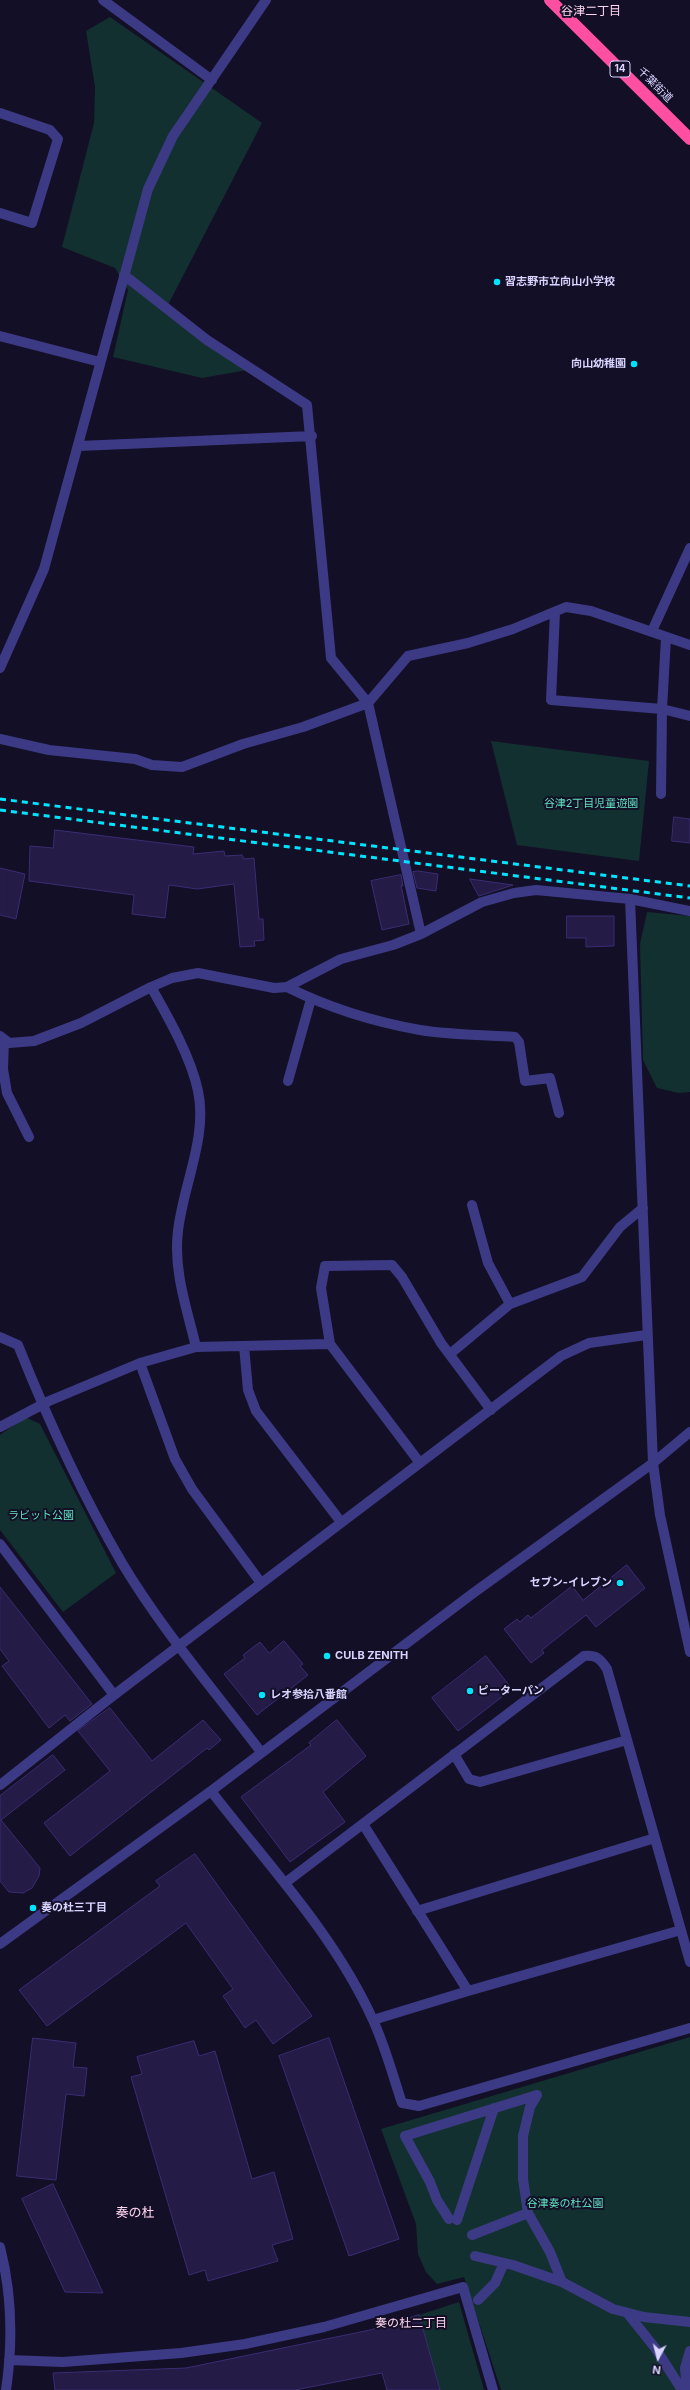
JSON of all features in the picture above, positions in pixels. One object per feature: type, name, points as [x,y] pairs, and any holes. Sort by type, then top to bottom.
[{"type":"highway","name":"千葉街道","points":[[550,0],[690,139]]},
{"type":"street","points":[[103,0],[212,80]]},
{"type":"street","points":[[0,668],[3,652],[44,569],[79,446],[100,362],[148,189],[173,136],[266,0]]},
{"type":"street","points":[[0,112],[50,130],[58,139],[32,223],[0,213]]},
{"type":"street","points":[[124,275],[207,340],[307,405],[312,436],[331,658],[368,703],[420,934]]},
{"type":"street","points":[[0,336],[100,362]]},
{"type":"street","points":[[79,446],[312,436]]},
{"type":"street","points":[[652,631],[690,548]]},
{"type":"street","points":[[0,739],[48,750],[135,759],[152,765],[182,767],[243,744],[303,727],[368,703],[408,656],[476,640],[513,629],[566,607],[591,611],[690,645]]},
{"type":"street","points":[[555,612],[551,700],[662,709],[690,716]]},
{"type":"street","points":[[660,794],[662,709],[666,638]]},
{"type":"street","points":[[2,1038],[9,1043],[34,1041],[81,1023],[151,987],[172,978],[198,973],[274,988],[287,987],[341,959],[393,945],[420,934],[482,902],[514,893],[536,890],[630,899],[690,912]]},
{"type":"street","points":[[630,899],[643,1208],[646,1335],[653,1462],[660,1515],[690,1652]]},
{"type":"street","points":[[151,987],[175,1031],[198,1091],[199,1132],[186,1183],[178,1232],[179,1274],[196,1347]]},
{"type":"street","points":[[287,987],[311,999],[383,1023],[422,1030],[515,1038],[519,1042],[525,1081],[550,1078],[559,1113]]},
{"type":"street","points":[[288,1081],[311,999]]},
{"type":"street","points":[[2,1038],[3,1069],[7,1093],[29,1137]]},
{"type":"street","points":[[472,1205],[488,1263],[510,1304]]},
{"type":"street","points":[[450,1354],[510,1304],[582,1277],[620,1227],[643,1208]]},
{"type":"street","points":[[420,1463],[330,1344],[321,1288],[325,1266],[392,1266],[402,1276],[441,1343],[491,1410]]},
{"type":"street","points":[[2,1779],[561,1356],[589,1343],[646,1335]]},
{"type":"street","points":[[0,1337],[18,1345],[42,1404],[83,1493],[122,1563],[179,1646],[261,1752]]},
{"type":"street","points":[[0,1427],[42,1404],[140,1363],[196,1347],[330,1344]]},
{"type":"street","points":[[244,1346],[248,1390],[256,1411],[341,1522]]},
{"type":"street","points":[[140,1363],[175,1459],[192,1489],[261,1583]]},
{"type":"street","points":[[0,1944],[212,1791],[261,1752],[472,1594],[653,1462],[690,1432]]},
{"type":"street","points":[[0,1544],[114,1695]]},
{"type":"street","points":[[286,1883],[584,1656],[592,1655],[600,1658],[607,1668],[690,1962]]},
{"type":"street","points":[[454,1754],[469,1779],[480,1782],[627,1740]]},
{"type":"street","points":[[212,1791],[286,1883],[335,1952],[373,2020],[402,2103],[419,2106],[690,2028]]},
{"type":"street","points":[[363,1824],[468,1991]]},
{"type":"street","points":[[417,1911],[655,1838]]},
{"type":"street","points":[[373,2020],[681,1930]]},
{"type":"street","points":[[494,2108],[453,2219],[436,2200],[430,2182],[405,2136],[494,2108],[537,2095],[526,2122],[523,2142],[523,2179],[528,2213],[550,2252],[562,2282]]},
{"type":"street","points":[[472,2235],[528,2213]]},
{"type":"street","points":[[0,2247],[6,2271],[11,2320],[6,2390]]},
{"type":"street","points":[[475,2256],[504,2263],[562,2282],[595,2301],[628,2314],[690,2322]]},
{"type":"street","points":[[478,2300],[495,2283],[504,2263]]},
{"type":"street","points":[[9,2360],[71,2362],[181,2353],[245,2344],[324,2327],[463,2287],[493,2390]]},
{"type":"street","points":[[628,2314],[656,2350],[682,2390]]},
{"type":"street","points":[[687,2390],[685,2368],[690,2351]]},
{"type":"green space","points":[[110,17],[262,123],[168,305],[253,369],[202,378],[113,357],[128,290],[115,268],[62,247],[94,123],[95,87],[86,31]]},
{"type":"green space","name":"谷津2丁目児童遊園","points":[[491,741],[649,761],[639,861],[517,845]]},
{"type":"green space","points":[[647,912],[690,916],[690,1092],[679,1093],[657,1088],[643,1060],[640,944]]},
{"type":"green space","name":"ラビット公園","points":[[25,1417],[40,1424],[116,1573],[63,1612],[0,1530],[0,1435]]},
{"type":"green space","name":"谷津奏の杜公園","points":[[690,2037],[690,2390],[501,2390],[464,2277],[437,2284],[426,2272],[418,2254],[416,2224],[381,2129]]},
{"type":"green space","points":[[459,2302],[484,2390],[440,2390],[419,2315]]},
{"type":"building","points":[[674,817],[690,819],[690,843],[672,841]]},
{"type":"building","points":[[55,830],[194,847],[193,854],[224,851],[225,856],[242,855],[244,859],[254,858],[259,919],[263,919],[264,940],[254,941],[255,946],[240,947],[234,884],[197,889],[169,885],[165,918],[132,914],[134,895],[29,881],[30,846],[53,848]]},
{"type":"building","points":[[0,868],[25,874],[16,919],[0,915]]},
{"type":"building","points":[[418,871],[438,874],[436,891],[417,888],[413,872]]},
{"type":"building","points":[[401,875],[403,886],[401,885],[409,924],[382,930],[371,881]]},
{"type":"building","points":[[470,879],[513,885],[479,896]]},
{"type":"building","points":[[567,916],[614,916],[614,946],[586,947],[586,938],[567,938]]},
{"type":"building","points":[[627,1565],[645,1588],[596,1627],[586,1615],[542,1650],[544,1653],[531,1663],[504,1629],[517,1619],[520,1622],[528,1615],[531,1618],[572,1586],[583,1600]]},
{"type":"building","points":[[0,1587],[92,1704],[70,1721],[65,1715],[49,1728],[2,1666],[9,1661],[0,1649]]},
{"type":"building","name":"レオ参拾八番館","points":[[284,1641],[303,1664],[300,1666],[308,1675],[257,1715],[224,1674],[245,1658],[243,1655],[260,1642],[269,1653]]},
{"type":"building","points":[[486,1656],[512,1689],[458,1731],[432,1698]]},
{"type":"building","points":[[110,1708],[152,1761],[203,1720],[221,1740],[209,1750],[207,1748],[70,1856],[44,1823],[110,1771],[78,1731]]},
{"type":"building","points":[[337,1720],[366,1756],[323,1792],[345,1822],[290,1862],[241,1797],[311,1745],[309,1743]]},
{"type":"building","points":[[53,1755],[65,1770],[1,1820],[40,1868],[39,1876],[32,1888],[23,1893],[9,1892],[0,1881],[0,1796]]},
{"type":"building","points":[[195,1854],[312,2016],[273,2044],[256,2020],[245,2028],[223,1996],[233,1989],[186,1923],[47,2026],[19,1990],[160,1886],[156,1881]]},
{"type":"building","points":[[33,2038],[76,2043],[73,2067],[87,2068],[84,2096],[66,2094],[56,2180],[17,2176]]},
{"type":"building","points":[[329,2038],[399,2239],[349,2256],[279,2056]]},
{"type":"building","points":[[194,2041],[199,2056],[215,2051],[252,2179],[274,2172],[293,2239],[272,2245],[278,2261],[208,2281],[205,2270],[189,2275],[131,2077],[142,2074],[137,2057]]},
{"type":"building","points":[[53,2184],[103,2293],[65,2292],[22,2199]]},
{"type":"building","points":[[419,2315],[440,2390],[387,2390],[382,2373],[295,2390],[55,2390],[53,2373],[186,2368],[370,2330]]},
{"type":"railway","points":[[0,799],[690,886]]},
{"type":"railway","points":[[0,810],[690,898]]},
{"type":"place","name":"習志野市立向山小学校","points":[[497,282]]},
{"type":"place","name":"向山幼稚園","points":[[634,364]]},
{"type":"place","name":"セブン-イレブン","points":[[620,1583]]},
{"type":"place","name":"CULB ZENITH","points":[[327,1656]]},
{"type":"place","name":"ピーターパン","points":[[470,1691]]},
{"type":"place","name":"レオ参拾八番館","points":[[262,1695]]},
{"type":"place","name":"奏の杜三丁目","points":[[33,1908]]},
{"type":"district","name":"谷津二丁目","points":[[591,11]]},
{"type":"district","name":"奏の杜","points":[[135,2213]]},
{"type":"district","name":"奏の杜二丁目","points":[[411,2323]]}]
